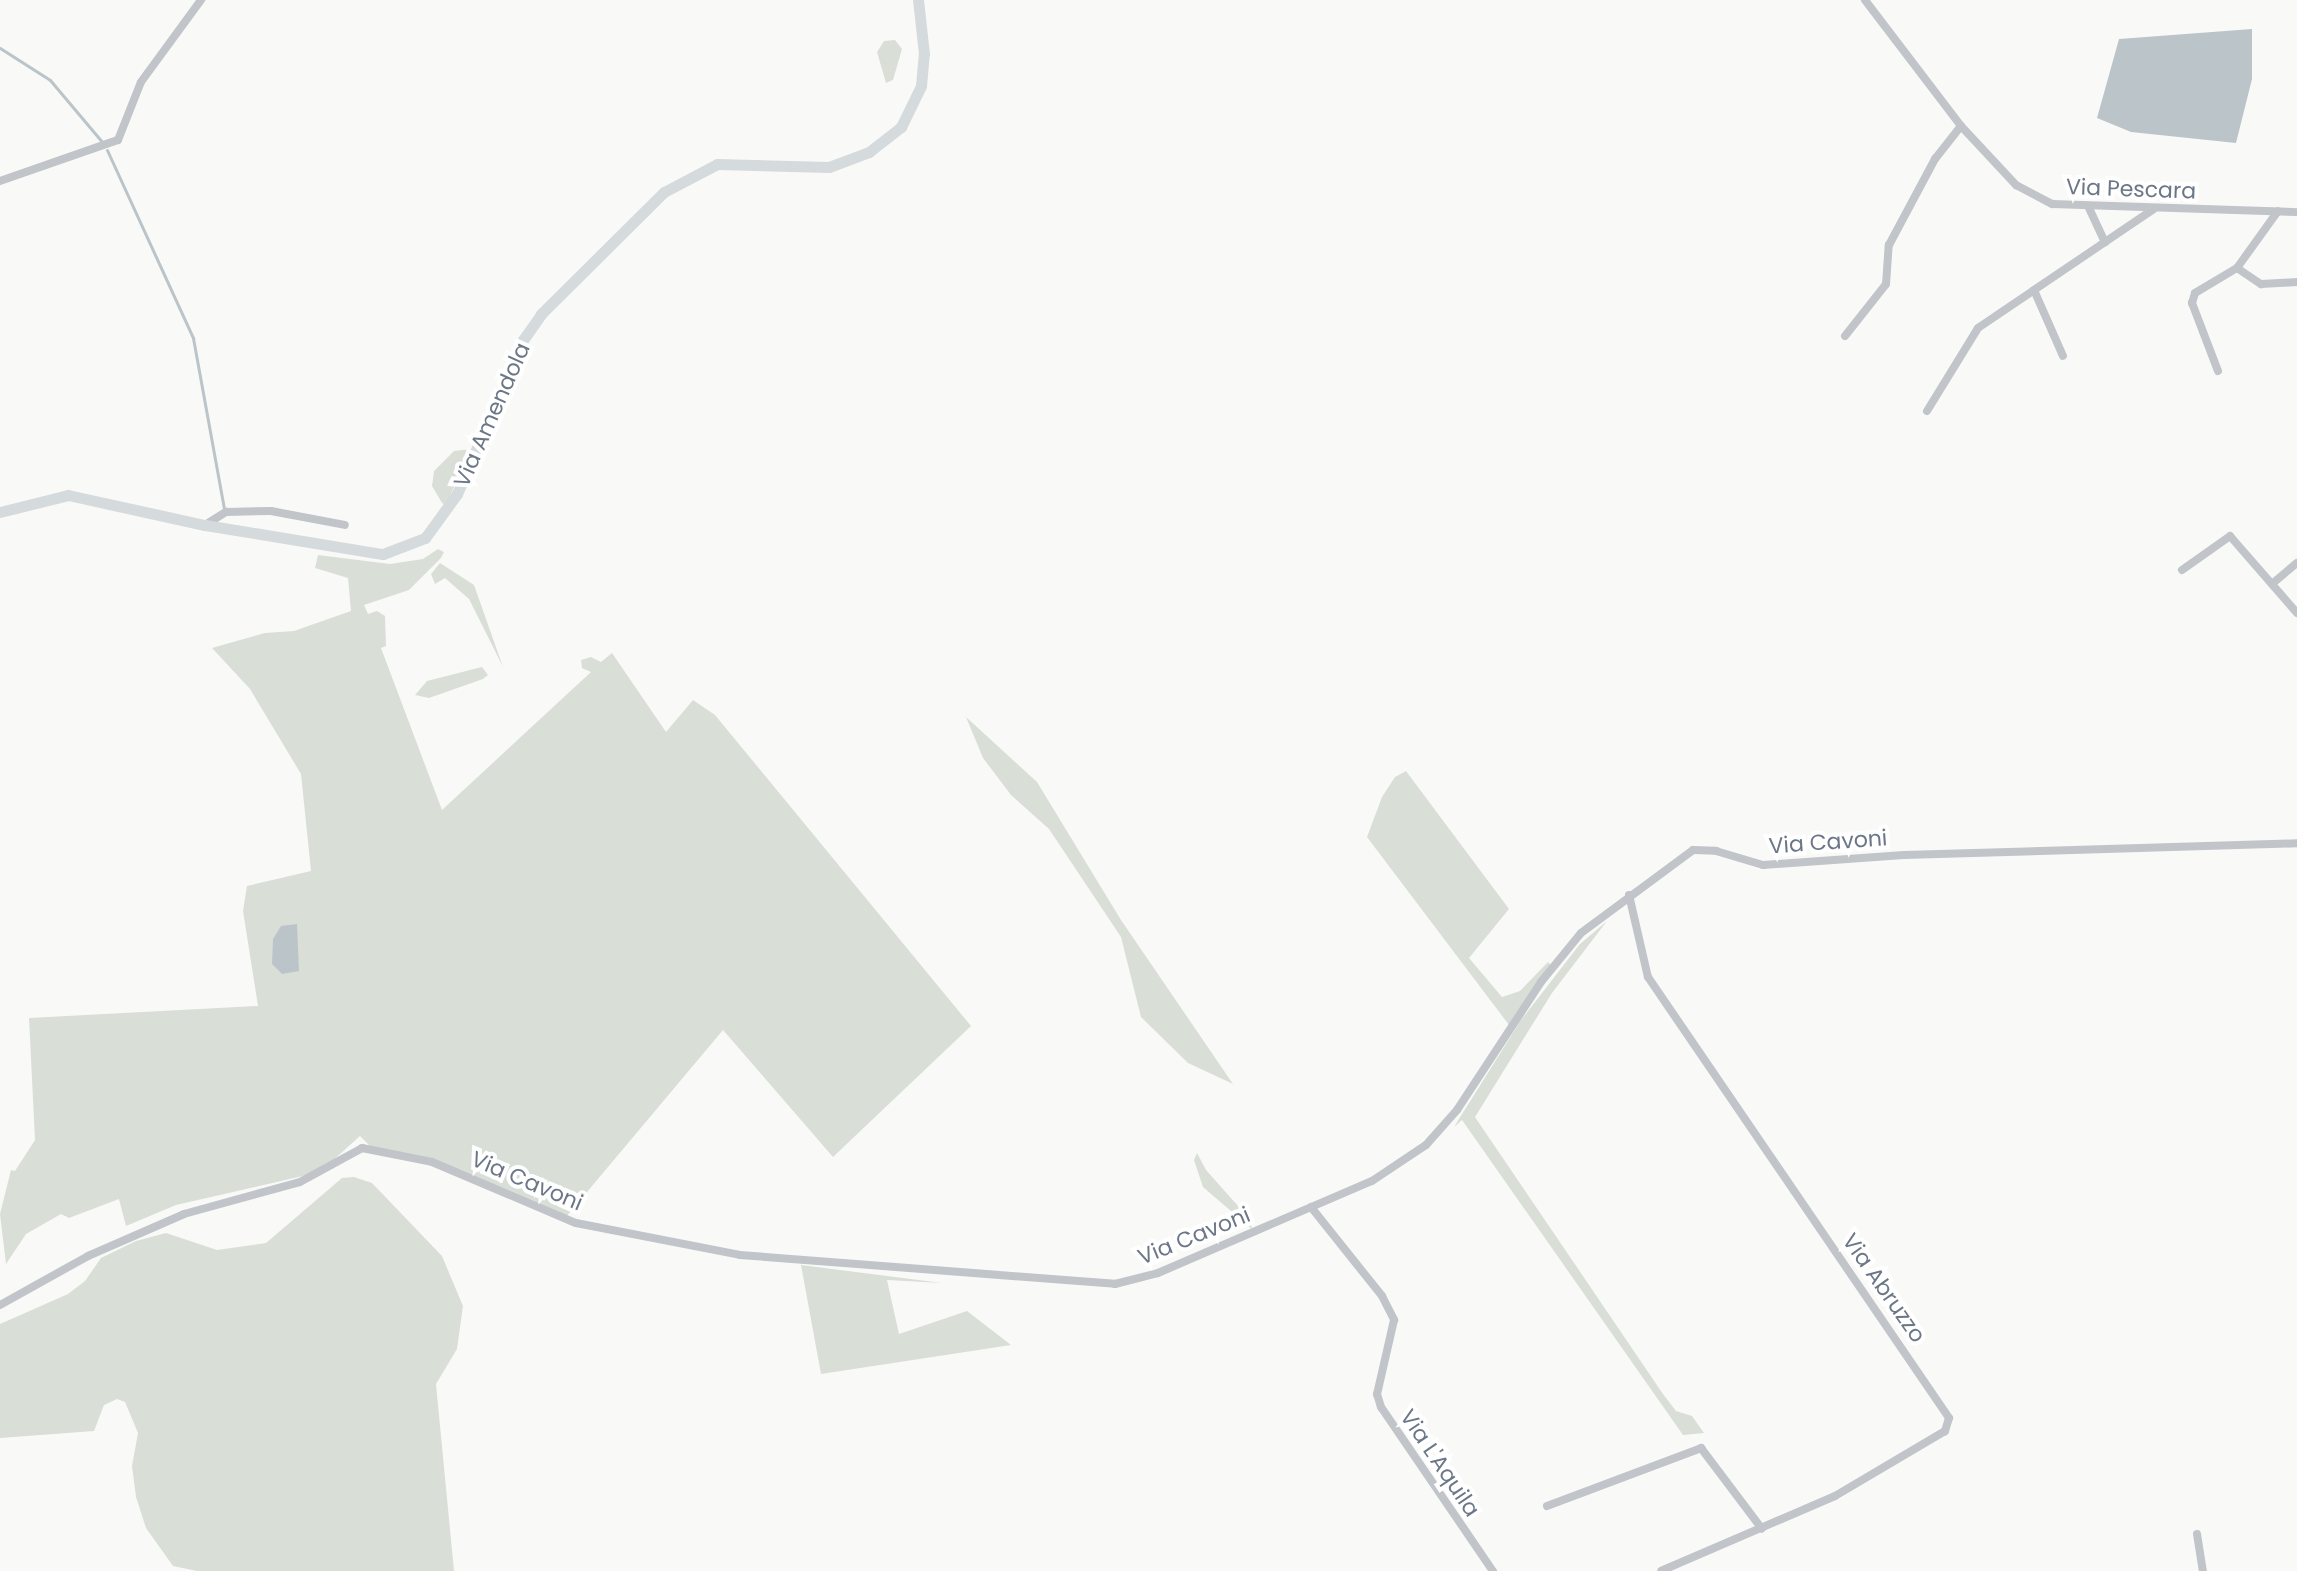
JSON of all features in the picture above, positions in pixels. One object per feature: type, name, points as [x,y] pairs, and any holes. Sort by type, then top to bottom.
[{"type":"main road","name":"Via Amendola","points":[[0,512],[68,495],[205,525],[383,554],[425,538],[457,494],[523,340],[541,314],[664,192],[717,164],[829,167],[869,152],[901,127],[921,86],[924,54],[918,0]]},
{"type":"street","points":[[0,181],[118,140],[141,82],[201,0]]},
{"type":"street","name":"Via Pescara","points":[[1865,0],[1961,126],[2016,185],[2052,204],[2089,208],[2297,212]]},
{"type":"street","points":[[1845,336],[1886,284],[1889,245],[1935,159],[1961,126]]},
{"type":"street","points":[[2089,208],[2105,243]]},
{"type":"street","points":[[1927,411],[1978,328],[2154,209]]},
{"type":"street","points":[[2218,371],[2192,303],[2201,286],[2237,268],[2278,211]]},
{"type":"street","points":[[2237,268],[2261,284],[2297,282]]},
{"type":"street","points":[[2034,290],[2063,356]]},
{"type":"street","points":[[205,525],[226,512],[271,511],[345,525]]},
{"type":"street","points":[[2182,570],[2230,536],[2297,613]]},
{"type":"street","points":[[2273,583],[2297,563]]},
{"type":"street","name":"Via Cavoni","points":[[0,1305],[88,1256],[184,1214],[313,1177],[362,1148],[432,1162],[576,1223],[643,1237],[773,1260],[1050,1282],[1115,1284],[1158,1273],[1372,1181],[1426,1145],[1457,1110],[1581,933],[1693,850],[1716,851],[1763,865],[1904,855],[2297,843]]},
{"type":"street","name":"Via Abruzzo","points":[[1629,895],[1648,977],[1949,1418],[1945,1431],[1835,1496],[1661,1571]]},
{"type":"street","name":"Via L'Aquila","points":[[1311,1207],[1382,1296],[1394,1320],[1377,1394],[1381,1407],[1493,1571]]},
{"type":"street","points":[[1547,1506],[1701,1448],[1762,1529]]},
{"type":"street","points":[[2197,1534],[2203,1571]]},
{"type":"shaded area","points":[[2252,29],[2252,79],[2236,143],[2131,132],[2097,118],[2119,39]]},
{"type":"shaded area","points":[[895,40],[902,49],[893,80],[886,83],[877,52],[884,41]]},
{"type":"shaded area","points":[[471,449],[446,505],[432,486],[434,471],[454,451]]},
{"type":"shaded area","points":[[438,549],[444,552],[441,558],[409,590],[364,605],[368,614],[377,611],[385,616],[386,646],[381,648],[442,810],[591,672],[582,668],[581,660],[591,657],[601,662],[612,653],[666,732],[693,700],[715,715],[971,1026],[833,1157],[723,1030],[566,1217],[436,1160],[371,1147],[360,1136],[320,1172],[176,1205],[126,1226],[119,1199],[69,1218],[61,1214],[26,1234],[6,1264],[0,1214],[11,1170],[15,1171],[35,1140],[29,1018],[258,1006],[243,911],[247,886],[311,871],[301,774],[250,689],[212,648],[265,633],[294,631],[351,611],[348,578],[315,568],[318,555],[390,564],[423,559]]},
{"type":"shaded area","points":[[440,563],[474,585],[503,667],[469,599],[445,578],[435,584],[431,574]]},
{"type":"shaded area","points":[[482,667],[488,675],[483,679],[429,698],[415,695],[427,681]]},
{"type":"shaded area","points":[[966,717],[1037,782],[1121,920],[1233,1084],[1188,1063],[1141,1017],[1121,937],[1049,829],[1011,795],[983,758]]},
{"type":"shaded area","points":[[1406,771],[1509,909],[1469,958],[1502,997],[1520,991],[1548,962],[1552,966],[1509,1025],[1367,837],[1382,797],[1395,777]]},
{"type":"shaded area","points":[[1607,921],[1552,993],[1475,1117],[1663,1394],[1676,1411],[1692,1416],[1704,1433],[1683,1435],[1462,1120],[1454,1127],[1521,1020],[1580,944]]},
{"type":"shaded area","points":[[297,924],[299,971],[282,974],[272,964],[273,939],[281,926]]},
{"type":"shaded area","points":[[1197,1153],[1206,1170],[1247,1216],[1253,1230],[1203,1187],[1194,1160]]},
{"type":"shaded area","points":[[354,1177],[372,1183],[442,1256],[463,1306],[457,1349],[436,1384],[454,1571],[197,1571],[173,1566],[146,1528],[136,1497],[132,1466],[138,1433],[125,1402],[117,1399],[104,1405],[94,1431],[0,1438],[0,1324],[68,1294],[85,1281],[101,1258],[136,1241],[166,1233],[217,1250],[266,1243],[342,1178]]},
{"type":"shaded area","points":[[801,1265],[942,1283],[887,1280],[899,1334],[967,1311],[1011,1345],[821,1374]]},
{"type":"waterway","points":[[0,48],[50,80],[103,143]]},
{"type":"waterway","points":[[107,150],[193,338],[224,508]]}]
